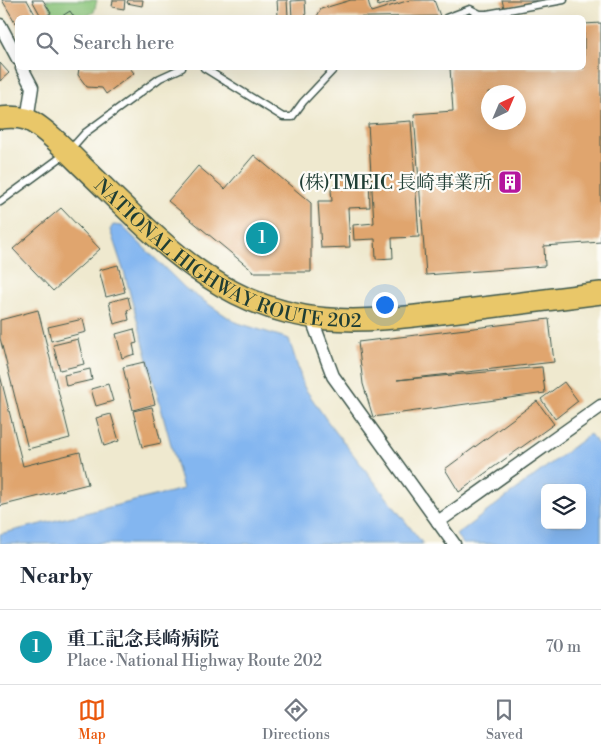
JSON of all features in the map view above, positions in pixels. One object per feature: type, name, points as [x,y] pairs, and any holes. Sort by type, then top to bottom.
[{"type":"highway","points":[[0,118],[7,117],[27,120]]},
{"type":"highway","name":"NATIONAL HIGHWAY ROUTE 202","points":[[27,120],[68,152],[139,220],[207,277],[236,294],[277,311],[329,320],[356,321],[391,319],[601,293]]},
{"type":"street","points":[[2,32],[15,53]]},
{"type":"street","points":[[23,70],[32,87],[27,120]]},
{"type":"street","points":[[311,317],[333,376],[454,544]]},
{"type":"street","points":[[438,522],[601,406]]},
{"type":"lane","points":[[454,15],[470,9],[480,14],[487,14],[564,0]]},
{"type":"lane","points":[[0,202],[68,152],[85,133],[160,78],[178,70]]},
{"type":"lane","points":[[207,70],[283,117],[292,117],[303,102],[333,70]]},
{"type":"green space","points":[[46,0],[97,0],[94,12],[88,15],[54,15]]},
{"type":"water","points":[[113,225],[122,226],[186,289],[235,322],[289,339],[304,387],[328,422],[423,544],[0,544],[0,534],[183,489],[125,275],[110,230]]},
{"type":"water","points":[[590,434],[601,448],[601,544],[463,544],[456,535]]},
{"type":"building","points":[[2,0],[27,0],[35,15],[15,15],[15,22]]},
{"type":"building","points":[[32,0],[43,0],[51,13],[40,15]]},
{"type":"building","points":[[113,0],[125,0],[124,9],[112,7]]},
{"type":"building","points":[[128,0],[143,0],[142,6],[127,3]]},
{"type":"building","points":[[277,0],[287,0],[288,15],[278,15]]},
{"type":"building","points":[[305,0],[306,15],[292,15],[291,1]]},
{"type":"building","points":[[351,0],[368,0],[371,12],[410,0],[434,0],[440,15],[318,15],[321,9]]},
{"type":"building","points":[[377,0],[396,0],[396,1],[378,6]]},
{"type":"building","points":[[502,0],[537,0],[537,1],[504,8]]},
{"type":"building","points":[[70,11],[73,15],[64,15]]},
{"type":"building","name":"(株)TMEIC 長崎事業所","points":[[601,23],[601,242],[544,246],[545,266],[426,275],[414,114],[453,111],[450,70],[586,70],[586,24]]},
{"type":"building","points":[[0,63],[9,73],[0,81]]},
{"type":"building","points":[[79,70],[132,70],[134,73],[106,94],[102,88],[87,87],[78,75]]},
{"type":"building","points":[[411,121],[419,237],[392,238],[393,258],[376,259],[375,239],[354,240],[353,225],[374,223],[368,124]]},
{"type":"building","points":[[254,155],[311,203],[311,272],[254,272],[168,201],[198,166],[225,189]]},
{"type":"building","points":[[369,173],[370,207],[348,208],[350,247],[321,248],[318,201],[332,201],[331,190],[343,174]]},
{"type":"building","points":[[61,208],[100,249],[53,291],[13,249]]},
{"type":"building","points":[[118,265],[125,292],[106,297],[99,270]]},
{"type":"building","points":[[128,297],[131,309],[127,310],[129,320],[114,324],[109,302]]},
{"type":"building","points":[[38,310],[70,438],[28,449],[0,338],[0,320]]},
{"type":"building","points":[[83,319],[86,332],[51,341],[48,327]]},
{"type":"building","points":[[549,319],[554,362],[397,380],[542,367],[545,393],[373,417],[363,384],[358,342]]},
{"type":"building","points":[[134,329],[137,343],[133,344],[135,354],[122,358],[116,334]]},
{"type":"building","points":[[78,339],[84,364],[60,370],[53,345]]},
{"type":"building","points":[[144,362],[155,404],[133,410],[123,367]]},
{"type":"building","points":[[90,369],[92,380],[66,386],[64,375]]},
{"type":"building","points":[[0,375],[23,466],[80,452],[88,484],[0,506]]},
{"type":"building","points":[[564,382],[578,401],[555,419],[541,399]]},
{"type":"building","points":[[108,384],[113,401],[96,406],[91,389]]},
{"type":"building","points":[[537,401],[554,424],[459,492],[445,469]]},
{"type":"building","points":[[152,407],[161,443],[142,447],[133,411]]},
{"type":"building","points":[[111,414],[119,441],[104,446],[96,418]]},
{"type":"place","name":"(株)TMEIC 長崎事業所","points":[[510,182]]},
{"type":"place","name":"重工記念長崎病院","points":[[262,238]]}]
